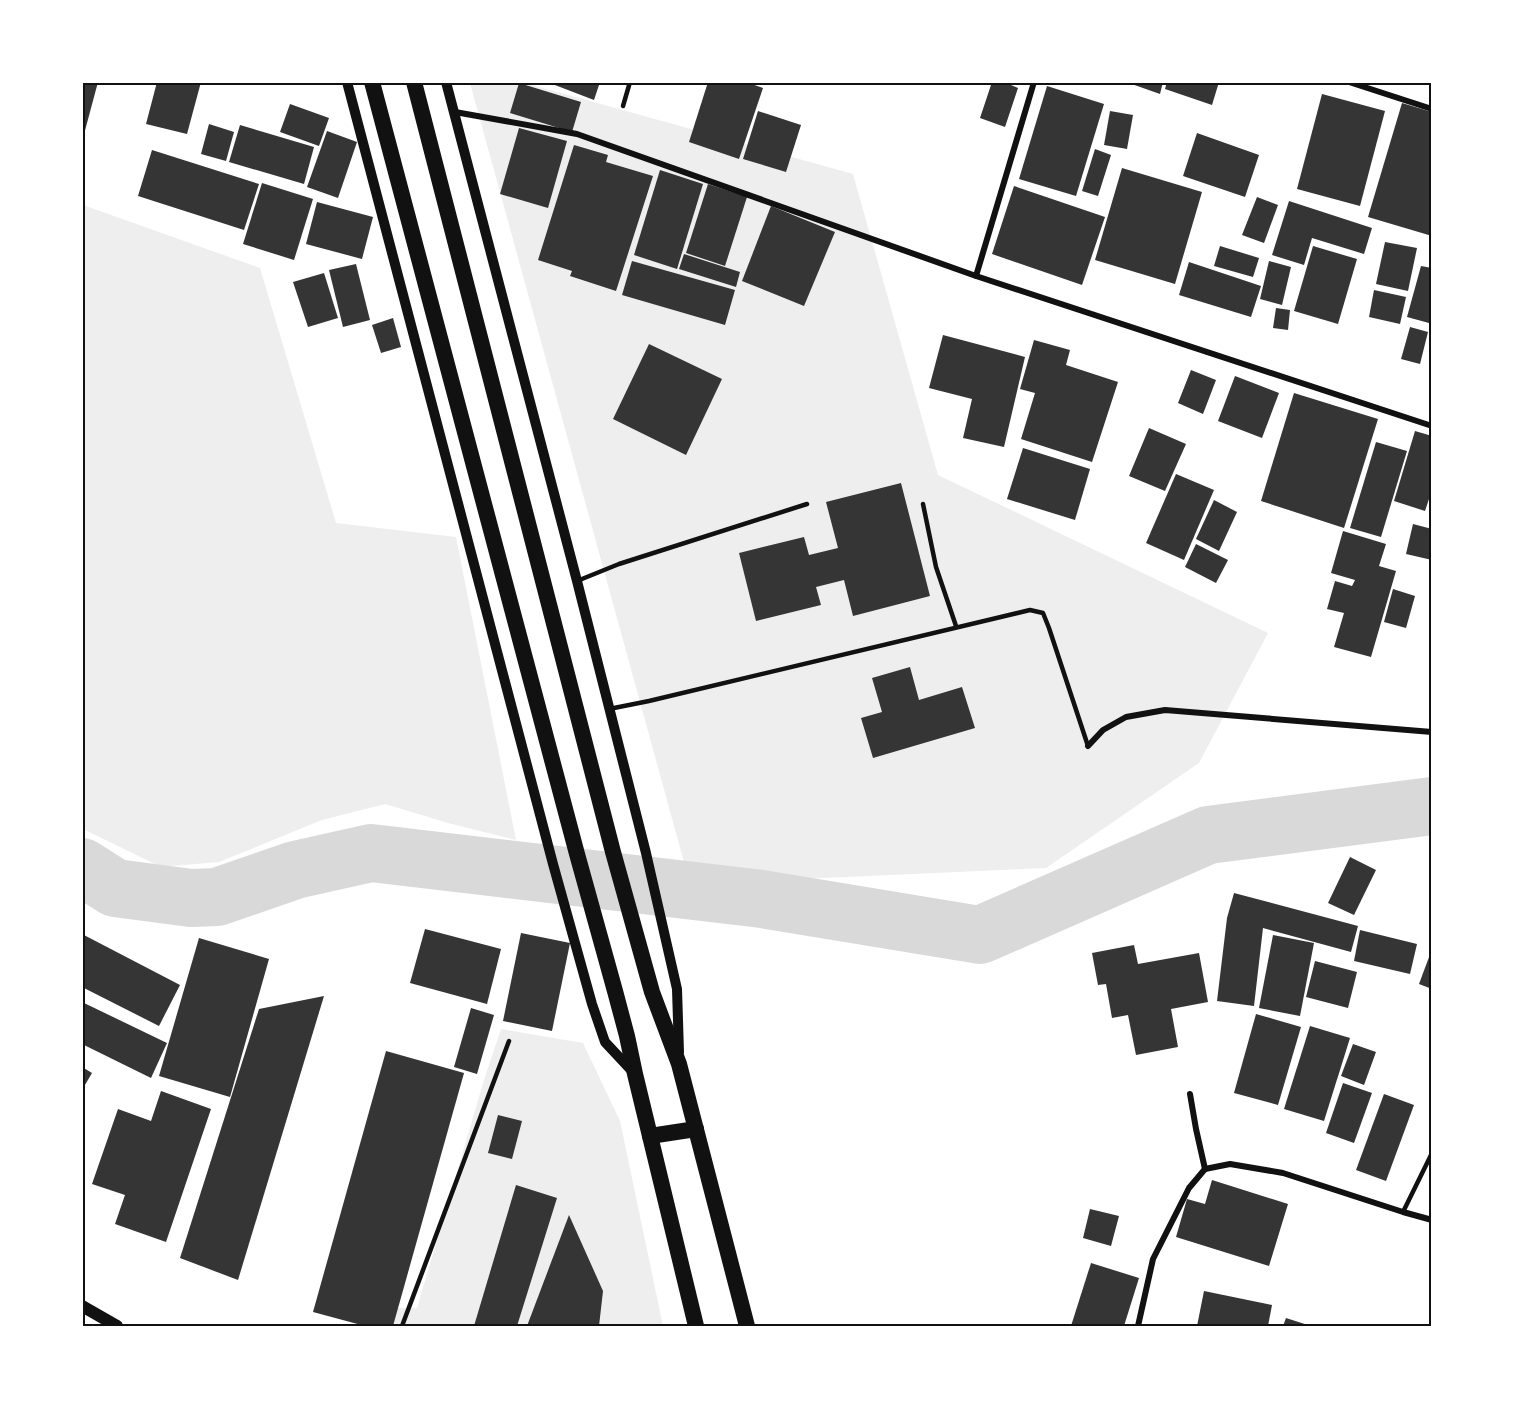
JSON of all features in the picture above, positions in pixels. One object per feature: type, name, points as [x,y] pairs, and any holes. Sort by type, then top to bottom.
[{"type":"highway","points":[[372,82],[627,1036],[696,1326]]},
{"type":"highway","points":[[414,82],[613,852],[652,992],[679,1064],[747,1326]]},
{"type":"highway","points":[[650,1136],[696,1129]]},
{"type":"main road","points":[[82,1306],[117,1326]]},
{"type":"street","points":[[346,82],[592,1004],[604,1042],[635,1074]]},
{"type":"street","points":[[446,82],[646,853],[676,988],[679,1064]]},
{"type":"street","points":[[976,276],[1034,82]]},
{"type":"street","points":[[1349,82],[1431,109]]},
{"type":"street","points":[[455,112],[577,134],[976,276],[1431,426]]},
{"type":"street","points":[[1088,746],[1103,730],[1126,717],[1165,710],[1431,732]]},
{"type":"street","points":[[1190,1094],[1205,1169]]},
{"type":"street","points":[[1138,1326],[1153,1259],[1189,1188],[1205,1169],[1230,1164],[1283,1173],[1431,1220]]},
{"type":"lane","points":[[623,106],[630,82]]},
{"type":"lane","points":[[577,581],[619,564],[807,504]]},
{"type":"lane","points":[[923,504],[936,567],[956,626]]},
{"type":"lane","points":[[609,709],[1030,610],[1043,613],[1088,746]]},
{"type":"lane","points":[[402,1326],[509,1041]]},
{"type":"lane","points":[[1403,1212],[1431,1153]]},
{"type":"shaded area","points":[[470,83],[525,83],[853,174],[938,475],[1268,633],[1199,763],[1046,868],[736,882],[687,873]]},
{"type":"shaded area","points":[[83,205],[260,268],[336,523],[456,537],[516,840],[385,804],[322,820],[219,862],[161,867],[83,829]]},
{"type":"shaded area","points":[[501,1029],[583,1043],[620,1121],[663,1326],[383,1326],[388,1308],[417,1308]]},
{"type":"building","points":[[82,82],[98,82],[83,138],[82,138]]},
{"type":"building","points":[[157,82],[201,82],[187,134],[146,124]]},
{"type":"building","points":[[547,82],[600,82],[594,100]]},
{"type":"building","points":[[708,82],[746,82],[763,88],[739,159],[689,142]]},
{"type":"building","points":[[992,82],[1004,82],[1018,88],[1005,127],[980,118]]},
{"type":"building","points":[[1126,82],[1163,82],[1160,94]]},
{"type":"building","points":[[1167,82],[1219,82],[1212,105],[1165,89]]},
{"type":"building","points":[[519,83],[581,102],[572,132],[510,113]]},
{"type":"building","points":[[1047,86],[1104,104],[1076,196],[1019,179]]},
{"type":"building","points":[[1322,94],[1385,111],[1360,206],[1297,189]]},
{"type":"building","points":[[1402,103],[1432,112],[1432,236],[1368,217]]},
{"type":"building","points":[[290,104],[329,118],[319,146],[280,132]]},
{"type":"building","points":[[758,111],[801,125],[786,172],[743,159]]},
{"type":"building","points":[[1110,111],[1133,115],[1127,149],[1104,145]]},
{"type":"building","points":[[209,124],[234,132],[226,161],[201,154]]},
{"type":"building","points":[[240,125],[314,147],[304,184],[229,162]]},
{"type":"building","points":[[519,128],[567,141],[548,208],[500,194]]},
{"type":"building","points":[[327,131],[357,142],[338,198],[307,187]]},
{"type":"building","points":[[1197,133],[1259,155],[1245,197],[1183,176]]},
{"type":"building","points":[[574,145],[608,155],[606,162],[653,176],[616,291],[570,276],[572,271],[538,260]]},
{"type":"building","points":[[1095,149],[1111,155],[1098,196],[1082,191]]},
{"type":"building","points":[[152,150],[259,184],[244,230],[138,196]]},
{"type":"building","points":[[1122,168],[1202,192],[1175,284],[1095,260]]},
{"type":"building","points":[[660,170],[703,184],[677,269],[634,255]]},
{"type":"building","points":[[262,183],[313,199],[294,260],[243,244]]},
{"type":"building","points":[[708,184],[747,197],[725,266],[686,253]]},
{"type":"building","points":[[1014,186],[1105,217],[1082,285],[992,254]]},
{"type":"building","points":[[1257,197],[1278,205],[1264,243],[1242,235]]},
{"type":"building","points":[[1289,201],[1372,228],[1364,254],[1312,238],[1304,265],[1272,255]]},
{"type":"building","points":[[317,202],[373,217],[362,259],[306,244]]},
{"type":"building","points":[[771,206],[835,232],[804,306],[742,281]]},
{"type":"building","points":[[1385,242],[1417,248],[1408,291],[1376,284]]},
{"type":"building","points":[[1220,246],[1259,258],[1253,277],[1214,266]]},
{"type":"building","points":[[1313,246],[1357,259],[1338,324],[1294,311]]},
{"type":"building","points":[[684,254],[740,272],[736,287],[679,269]]},
{"type":"building","points":[[632,261],[735,290],[725,325],[622,295]]},
{"type":"building","points":[[1269,261],[1291,267],[1282,305],[1260,299]]},
{"type":"building","points":[[1189,262],[1261,286],[1251,317],[1179,295]]},
{"type":"building","points":[[356,264],[370,320],[343,327],[329,270]]},
{"type":"building","points":[[1421,266],[1432,268],[1432,315],[1429,323],[1407,317]]},
{"type":"building","points":[[324,273],[338,318],[308,327],[293,282]]},
{"type":"building","points":[[1374,290],[1406,297],[1400,324],[1369,317]]},
{"type":"building","points":[[1276,308],[1290,310],[1288,330],[1273,328]]},
{"type":"building","points":[[393,318],[401,347],[381,353],[372,325]]},
{"type":"building","points":[[1410,327],[1428,332],[1420,364],[1401,359]]},
{"type":"building","points":[[943,335],[1025,357],[1004,447],[963,438],[972,399],[929,388]]},
{"type":"building","points":[[1034,340],[1070,350],[1066,365],[1118,382],[1092,462],[1021,439],[1035,393],[1020,389]]},
{"type":"building","points":[[649,344],[722,379],[686,455],[613,419]]},
{"type":"building","points":[[1191,370],[1216,380],[1203,414],[1178,403]]},
{"type":"building","points":[[1235,376],[1279,393],[1262,438],[1218,421]]},
{"type":"building","points":[[1294,393],[1378,419],[1344,528],[1261,501]]},
{"type":"building","points":[[1149,428],[1186,444],[1165,491],[1129,476]]},
{"type":"building","points":[[1415,431],[1432,436],[1432,490],[1425,511],[1394,501]]},
{"type":"building","points":[[1376,442],[1407,451],[1381,537],[1350,528]]},
{"type":"building","points":[[1023,448],[1090,469],[1075,520],[1007,499]]},
{"type":"building","points":[[1176,474],[1214,490],[1184,560],[1146,543]]},
{"type":"building","points":[[901,483],[930,596],[853,616],[844,580],[816,587],[821,605],[756,621],[739,553],[804,537],[809,555],[838,548],[826,502]]},
{"type":"building","points":[[1214,500],[1237,512],[1219,551],[1196,539]]},
{"type":"building","points":[[1413,524],[1432,529],[1432,560],[1406,554]]},
{"type":"building","points":[[1343,531],[1386,544],[1379,566],[1396,571],[1371,657],[1334,647],[1344,613],[1327,609],[1335,581],[1352,586],[1355,580],[1331,573]]},
{"type":"building","points":[[1196,544],[1228,560],[1216,583],[1185,567]]},
{"type":"building","points":[[1393,589],[1415,596],[1406,628],[1384,622]]},
{"type":"building","points":[[910,667],[919,700],[962,687],[975,728],[873,758],[861,718],[882,712],[872,678]]},
{"type":"building","points":[[1350,857],[1376,870],[1354,915],[1328,903]]},
{"type":"building","points":[[1234,893],[1358,926],[1351,952],[1263,928],[1254,1006],[1217,1001],[1227,918]]},
{"type":"building","points":[[425,929],[501,949],[487,1004],[410,983]]},
{"type":"building","points":[[1360,930],[1417,944],[1410,974],[1354,961]]},
{"type":"building","points":[[521,933],[570,943],[552,1031],[503,1021]]},
{"type":"building","points":[[82,934],[180,985],[159,1026],[82,987]]},
{"type":"building","points":[[1273,935],[1314,943],[1300,1016],[1259,1008]]},
{"type":"building","points":[[199,938],[269,959],[230,1097],[159,1076]]},
{"type":"building","points":[[1134,945],[1138,964],[1199,953],[1208,1002],[1171,1009],[1178,1047],[1136,1055],[1128,1015],[1112,1018],[1106,984],[1098,985],[1092,953]]},
{"type":"building","points":[[1432,949],[1432,989],[1419,984]]},
{"type":"building","points":[[1315,961],[1357,972],[1348,1008],[1306,997]]},
{"type":"building","points":[[324,996],[238,1280],[180,1258],[259,1009]]},
{"type":"building","points":[[82,1002],[167,1043],[151,1078],[82,1044]]},
{"type":"building","points":[[471,1008],[494,1015],[477,1074],[454,1067]]},
{"type":"building","points":[[1256,1014],[1301,1027],[1278,1105],[1234,1093]]},
{"type":"building","points":[[1310,1026],[1350,1038],[1324,1121],[1284,1109]]},
{"type":"building","points":[[1353,1044],[1376,1052],[1364,1085],[1341,1076]]},
{"type":"building","points":[[386,1051],[464,1073],[393,1326],[365,1326],[313,1312]]},
{"type":"building","points":[[82,1067],[92,1073],[82,1090]]},
{"type":"building","points":[[1343,1083],[1372,1093],[1354,1143],[1326,1133]]},
{"type":"building","points":[[161,1091],[211,1109],[166,1242],[115,1224],[125,1195],[92,1184],[118,1109],[151,1121]]},
{"type":"building","points":[[1384,1094],[1414,1105],[1386,1181],[1356,1170]]},
{"type":"building","points":[[498,1115],[522,1121],[512,1159],[488,1153]]},
{"type":"building","points":[[1212,1180],[1288,1204],[1269,1266],[1176,1237],[1187,1199],[1205,1204]]},
{"type":"building","points":[[516,1185],[557,1198],[517,1326],[474,1326]]},
{"type":"building","points":[[1090,1209],[1119,1216],[1111,1246],[1083,1238]]},
{"type":"building","points":[[569,1215],[603,1291],[599,1326],[527,1326]]},
{"type":"building","points":[[1091,1263],[1139,1278],[1124,1326],[1071,1326]]},
{"type":"building","points":[[1204,1291],[1272,1305],[1268,1326],[1197,1326]]},
{"type":"building","points":[[1286,1318],[1311,1326],[1283,1326]]},
{"type":"waterway","points":[[82,867],[115,888],[191,898],[217,897],[295,870],[371,853],[762,899],[980,935],[1208,835],[1432,806]]}]
